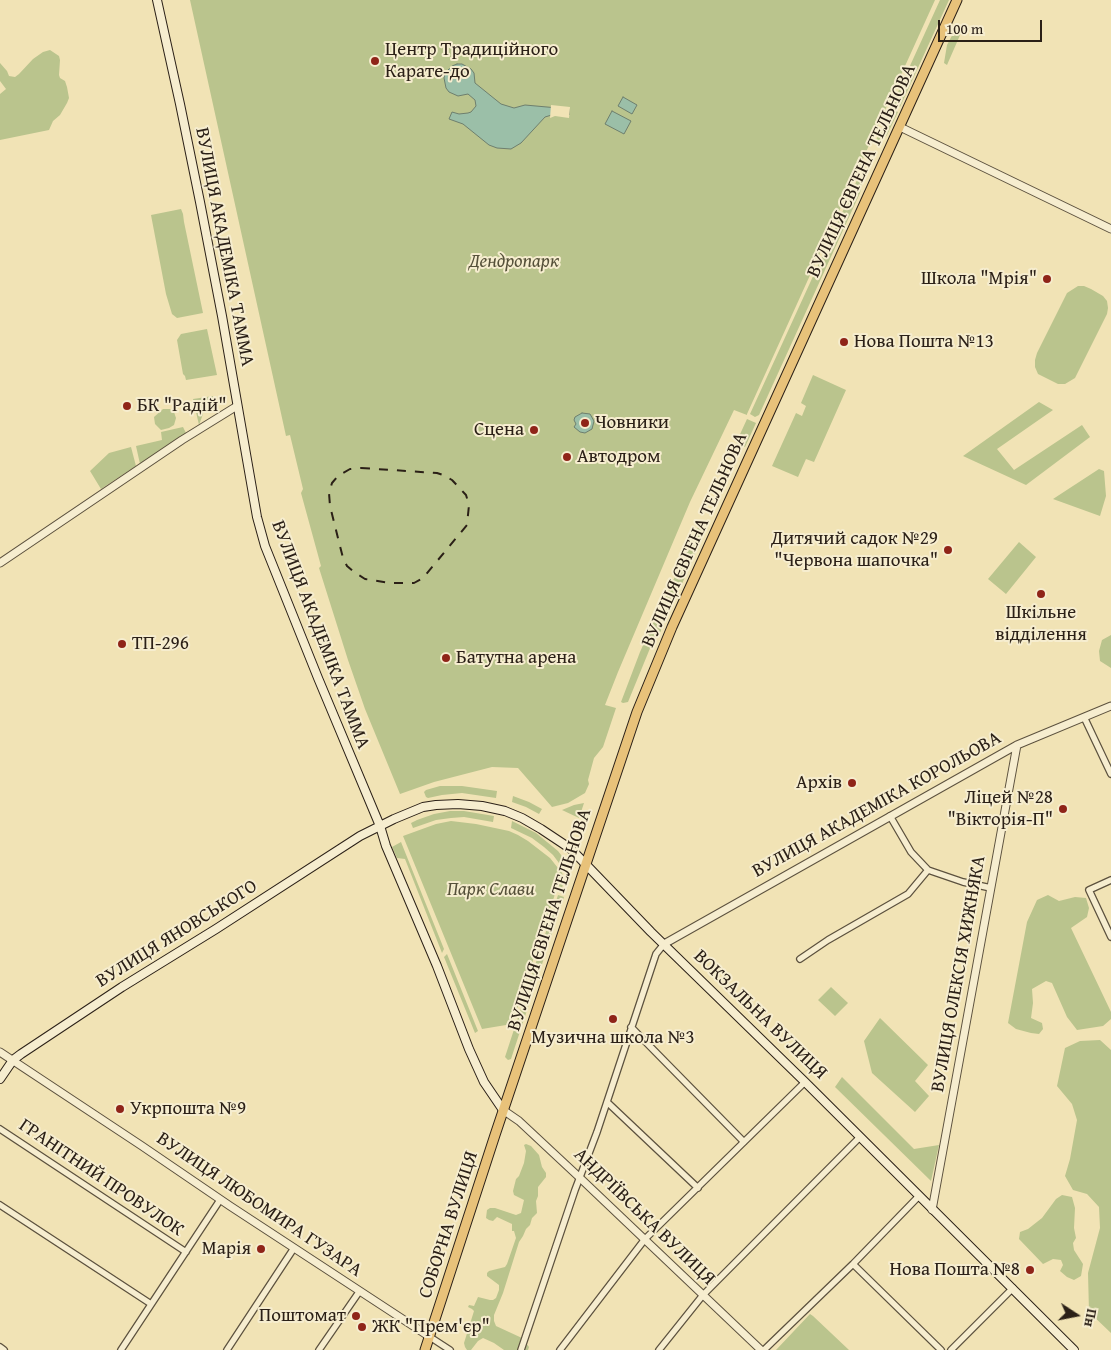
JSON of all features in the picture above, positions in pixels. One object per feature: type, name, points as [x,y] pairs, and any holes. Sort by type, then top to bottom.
[{"type":"main road","name":"ВУЛИЦЯ АКАДЕМІКА ТАММА","points":[[157,0],[180,104],[222,316],[256,517],[265,546],[469,1048],[484,1082],[504,1110]]},
{"type":"main road","name":"ВУЛИЦЯ ЄВГЕНА ТЕЛЬНОВА","points":[[504,1110],[637,712],[672,627],[958,0]]},
{"type":"main road","name":"ВОКЗАЛЬНА ВУЛИЦЯ","points":[[380,826],[424,807],[458,804],[482,806],[505,811],[522,818],[541,828],[571,849],[664,944],[1074,1350]]},
{"type":"main road","name":"ВУЛИЦЯ ЯНОВСЬКОГО","points":[[0,1079],[13,1060],[122,987],[353,840],[380,826]]},
{"type":"main road","name":"СОБОРНА ВУЛИЦЯ","points":[[425,1350],[504,1110]]},
{"type":"street","points":[[900,128],[1111,229]]},
{"type":"street","points":[[0,563],[182,440],[237,406]]},
{"type":"street","name":"ВУЛИЦЯ АКАДЕМІКА КОРОЛЬОВА","points":[[664,944],[1017,745],[1111,706]]},
{"type":"street","points":[[1084,717],[1111,774]]},
{"type":"street","name":"ВУЛИЦЯ ОЛЕКСІЯ ХИЖНЯКА","points":[[932,1210],[1017,745]]},
{"type":"street","points":[[890,816],[911,852],[928,870],[963,882],[991,888]]},
{"type":"street","points":[[800,959],[828,940],[908,894],[928,870]]},
{"type":"street","points":[[1111,880],[1090,890],[1111,937]]},
{"type":"street","points":[[521,1350],[656,954],[664,944]]},
{"type":"street","points":[[631,1027],[744,1142]]},
{"type":"street","name":"ВУЛИЦЯ ЛЮБОМИРА ГУЗАРА","points":[[0,1052],[220,1200],[450,1350]]},
{"type":"street","points":[[560,1350],[646,1239],[805,1082]]},
{"type":"street","points":[[607,1102],[698,1188]]},
{"type":"street","name":"АНДРІЇВСЬКА ВУЛИЦЯ","points":[[504,1110],[519,1121],[580,1177],[762,1350]]},
{"type":"street","name":"ГРАНІТНИЙ ПРОВУЛОК","points":[[0,1128],[186,1252]]},
{"type":"street","points":[[659,1350],[703,1295],[860,1137]]},
{"type":"street","points":[[762,1350],[853,1264],[919,1196]]},
{"type":"street","points":[[121,1350],[220,1200]]},
{"type":"street","points":[[0,1205],[151,1304]]},
{"type":"street","points":[[227,1350],[294,1248]]},
{"type":"street","points":[[853,1264],[941,1350]]},
{"type":"street","points":[[951,1350],[1013,1288]]},
{"type":"street","points":[[320,1350],[359,1292]]},
{"type":"street","points":[[0,1347],[4,1350]]},
{"type":"green space","name":"Дендропарк","points":[[190,0],[935,0],[747,415],[734,410],[690,502],[605,705],[616,708],[603,747],[594,758],[588,780],[589,784],[585,793],[568,803],[552,807],[518,768],[492,767],[434,782],[400,794],[365,709],[319,568],[321,566],[301,493],[303,489],[290,435],[286,436]]},
{"type":"green space","points":[[940,0],[949,0],[900,107],[893,103]]},
{"type":"green space","points":[[957,26],[964,26],[947,65],[944,63],[947,45]]},
{"type":"green space","points":[[50,50],[59,56],[59,75],[65,81],[67,87],[69,98],[67,103],[60,115],[53,121],[49,130],[0,140],[0,94],[6,89],[0,81],[0,63],[9,76],[15,77],[33,59],[43,52]]},
{"type":"green space","points":[[891,109],[898,112],[887,135],[881,142],[876,140]]},
{"type":"green space","points":[[858,178],[863,180],[860,193],[759,415],[755,417],[750,414]]},
{"type":"green space","points":[[181,209],[203,313],[177,318],[172,314],[166,294],[151,215]]},
{"type":"green space","points":[[1078,286],[1084,286],[1103,296],[1107,301],[1107,314],[1075,378],[1065,384],[1058,384],[1038,374],[1035,360],[1067,293]]},
{"type":"green space","points":[[207,329],[217,375],[186,380],[183,374],[177,340],[181,334]]},
{"type":"green space","points":[[813,375],[846,390],[814,462],[806,459],[798,477],[772,466],[796,413],[802,416],[806,406],[801,403]]},
{"type":"green space","points":[[213,396],[213,401],[206,402],[203,406],[203,414],[199,425],[193,399]]},
{"type":"green space","points":[[1039,402],[1053,410],[997,449],[1014,470],[1082,425],[1090,437],[1026,485],[963,456]]},
{"type":"green space","points":[[163,409],[170,409],[174,412],[176,418],[174,425],[161,430],[155,424],[154,417]]},
{"type":"green space","points":[[747,419],[756,423],[745,447],[736,443]]},
{"type":"green space","points":[[183,427],[186,433],[140,464],[136,446],[162,440],[161,432]]},
{"type":"green space","points":[[131,447],[136,466],[101,489],[90,471],[109,453]]},
{"type":"green space","points":[[1099,469],[1104,471],[1106,496],[1100,516],[1053,499]]},
{"type":"green space","points":[[698,527],[706,530],[668,615],[663,616],[658,613]]},
{"type":"green space","points":[[1019,542],[1036,557],[1006,594],[988,579]]},
{"type":"green space","points":[[654,621],[661,626],[661,631],[653,641],[628,702],[623,703],[621,702]]},
{"type":"green space","points":[[1111,635],[1111,668],[1100,661],[1099,651],[1102,640]]},
{"type":"green space","points":[[440,786],[462,786],[497,791],[496,798],[462,793],[426,797],[424,792],[426,790]]},
{"type":"green space","points":[[513,796],[542,809],[539,814],[512,802]]},
{"type":"green space","points":[[584,803],[579,818],[562,810],[574,805]]},
{"type":"green space","points":[[464,811],[494,816],[493,822],[464,817],[436,820],[413,828],[411,823],[434,814]]},
{"type":"green space","name":"Парк Слави","points":[[451,821],[476,824],[509,831],[518,835],[550,858],[564,877],[562,889],[557,888],[512,1024],[482,1029],[403,836],[436,824]]},
{"type":"green space","points":[[512,821],[536,833],[558,851],[565,860],[562,867],[544,847],[532,838],[511,828]]},
{"type":"green space","points":[[401,842],[444,949],[442,953],[405,859],[397,858],[392,847]]},
{"type":"green space","points":[[558,895],[564,897],[511,1059],[508,1060],[505,1057]]},
{"type":"green space","points":[[1048,895],[1059,901],[1075,897],[1086,898],[1089,908],[1087,917],[1071,928],[1111,1012],[1111,1019],[1103,1026],[1077,1030],[1067,1017],[1052,983],[1046,981],[1032,989],[1031,1018],[1042,1023],[1043,1029],[1039,1034],[1016,1029],[1008,1023],[1027,922],[1037,900]]},
{"type":"green space","points":[[447,954],[478,1031],[475,1033],[444,957]]},
{"type":"green space","points":[[831,987],[848,1003],[835,1016],[818,1000]]},
{"type":"green space","points":[[880,1018],[928,1065],[915,1081],[929,1096],[915,1112],[872,1073],[864,1041]]},
{"type":"green space","points":[[1100,1040],[1111,1050],[1111,1333],[1089,1312],[1088,1273],[1100,1228],[1099,1207],[1087,1194],[1073,1190],[1065,1176],[1077,1120],[1072,1104],[1057,1086],[1065,1048],[1080,1041]]},
{"type":"green space","points":[[842,1077],[914,1149],[939,1145],[931,1181],[835,1087]]},
{"type":"green space","points":[[524,1145],[531,1146],[539,1155],[546,1177],[538,1187],[537,1213],[532,1218],[530,1225],[519,1242],[494,1315],[494,1321],[496,1326],[522,1338],[529,1347],[528,1350],[504,1350],[483,1338],[471,1350],[467,1350],[464,1343],[474,1311],[468,1307],[469,1305],[474,1306],[478,1297],[490,1300],[496,1298],[499,1285],[487,1276],[487,1273],[505,1267],[516,1238],[514,1231],[512,1231],[512,1224],[497,1217],[493,1221],[489,1220],[486,1218],[487,1210],[495,1208],[516,1215],[521,1213],[524,1200],[514,1195],[513,1191],[516,1179],[524,1163],[526,1151]]},
{"type":"green space","points":[[1062,1195],[1072,1197],[1075,1208],[1074,1228],[1076,1238],[1073,1243],[1074,1250],[1083,1264],[1081,1276],[1074,1280],[1060,1271],[1063,1265],[1061,1260],[1053,1259],[1043,1264],[1019,1239],[1020,1232],[1028,1229],[1042,1218],[1056,1199]]},
{"type":"green space","points":[[810,1314],[813,1316],[849,1350],[776,1350]]},
{"type":"shaded area","points":[[457,64],[462,64],[471,69],[474,73],[475,83],[501,104],[514,108],[525,105],[569,109],[569,115],[555,114],[545,117],[521,143],[511,149],[497,148],[489,145],[463,124],[449,119],[452,112],[459,114],[468,113],[476,106],[475,100],[468,94],[458,96],[449,92],[446,88],[445,73]]},
{"type":"shaded area","points":[[623,97],[637,105],[632,114],[618,106]]},
{"type":"shaded area","points":[[612,111],[631,121],[624,134],[605,124]]},
{"type":"shaded area","name":"Човники","points":[[582,413],[590,414],[594,421],[592,429],[585,433],[580,432],[574,427],[576,424],[575,417]]},
{"type":"pier","points":[[551,105],[570,107],[569,118],[555,116],[550,118]]},
{"type":"railway","points":[[361,468],[437,473],[452,480],[466,495],[469,505],[467,525],[423,578],[414,583],[390,583],[365,579],[347,566],[343,558],[330,506],[329,493],[332,483],[338,476],[350,469],[361,468]]},
{"type":"place","name":"Центр Традиційного Карате-до","points":[[375,61]]},
{"type":"place","name":"Школа \"Мрія\"","points":[[1047,279]]},
{"type":"place","name":"Нова Пошта №13","points":[[844,342]]},
{"type":"place","name":"БК \"Радій\"","points":[[127,406]]},
{"type":"place","name":"Човники","points":[[585,423]]},
{"type":"place","name":"Сцена","points":[[534,430]]},
{"type":"place","name":"Автодром","points":[[567,457]]},
{"type":"place","name":"Дитячий садок №29 \"Червона шапочка\"","points":[[948,550]]},
{"type":"place","name":"Шкільне відділення","points":[[1041,594]]},
{"type":"place","name":"ТП-296","points":[[122,644]]},
{"type":"place","name":"Батутна арена","points":[[446,658]]},
{"type":"place","name":"Архів","points":[[852,783]]},
{"type":"place","name":"Ліцей №28 \"Вікторія-П\"","points":[[1063,809]]},
{"type":"place","name":"Музична школа №3","points":[[613,1019]]},
{"type":"place","name":"Укрпошта №9","points":[[120,1109]]},
{"type":"place","name":"Марія","points":[[261,1249]]},
{"type":"place","name":"Нова Пошта №8","points":[[1030,1270]]},
{"type":"place","name":"Поштомат","points":[[356,1316]]},
{"type":"place","name":"ЖК \"Прем'єр\"","points":[[362,1327]]}]
